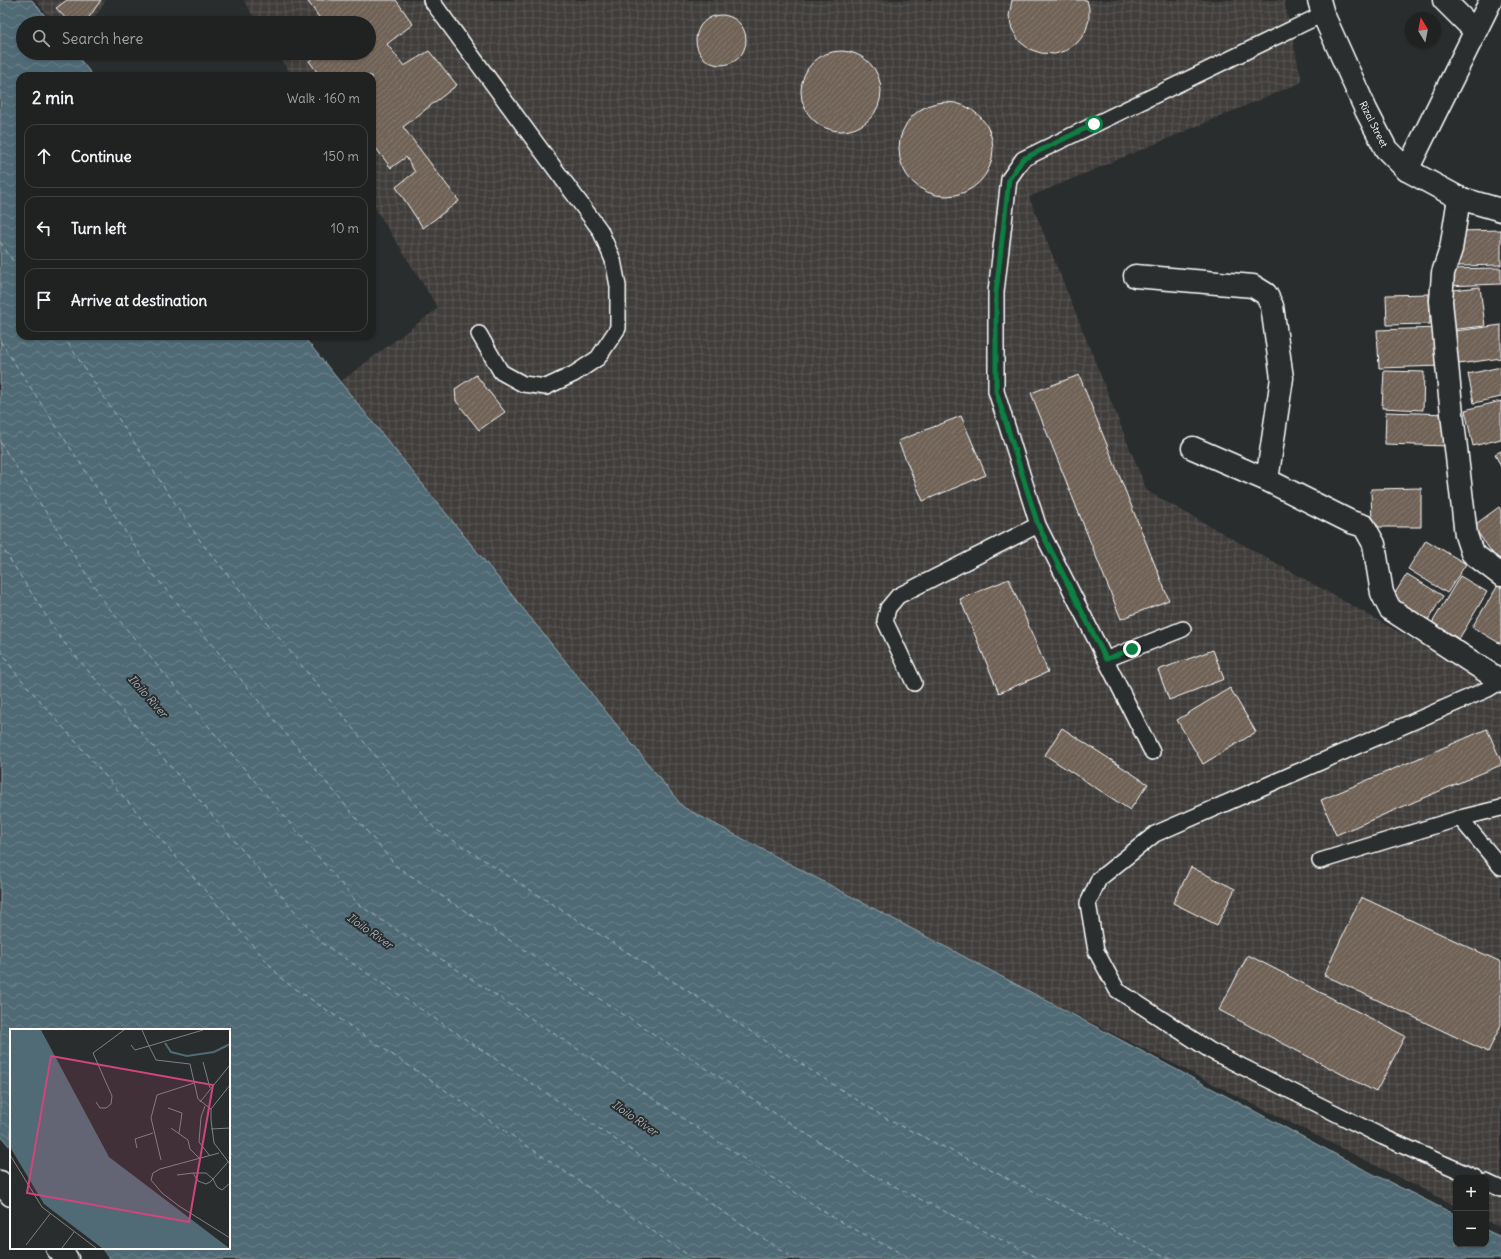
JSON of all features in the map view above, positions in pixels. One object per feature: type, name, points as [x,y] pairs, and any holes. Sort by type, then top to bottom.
[{"type":"street","points":[[1444,0],[1475,31]]},
{"type":"street","points":[[1407,170],[1491,0]]},
{"type":"street","name":"Rizal Street","points":[[1321,7],[1366,110],[1386,149],[1407,170],[1459,198],[1501,210]]},
{"type":"street","points":[[1459,198],[1451,249],[1442,273],[1441,301],[1450,396],[1466,535],[1472,553],[1501,575]]},
{"type":"street","points":[[1135,276],[1254,286],[1266,294],[1272,306],[1282,378],[1267,480]]},
{"type":"street","points":[[1193,448],[1267,480],[1351,522],[1364,526],[1374,544],[1382,593],[1390,609],[1501,681]]},
{"type":"street","points":[[0,1182],[10,1194]]},
{"type":"street","points":[[58,1249],[67,1259]]},
{"type":"lane","points":[[431,0],[600,230],[613,260],[618,286],[618,328],[598,358],[574,374],[546,387],[523,384],[501,372],[479,334]]},
{"type":"lane","points":[[1152,752],[1038,525],[996,391],[996,292],[1009,179],[1023,159],[1321,7]]},
{"type":"lane","points":[[914,683],[885,621],[888,608],[898,596],[1038,525]]},
{"type":"lane","points":[[1106,659],[1183,629]]},
{"type":"lane","points":[[1469,1175],[1383,1137],[1211,1051],[1117,990],[1096,951],[1088,902],[1099,879],[1156,834],[1481,692],[1501,681]]},
{"type":"lane","points":[[1320,861],[1460,818],[1501,808]]},
{"type":"lane","points":[[1460,818],[1501,867]]},
{"type":"lane","points":[[1489,1183],[1501,1189]]},
{"type":"shaded area","points":[[36,0],[106,0],[96,16],[48,16]]},
{"type":"shaded area","points":[[1284,0],[1302,82],[1029,197],[1147,491],[1501,689],[1501,1228],[1489,1222],[1489,1175],[1453,1175],[1453,1204],[1021,987],[683,807],[510,593],[311,404],[438,308],[376,209],[376,72],[289,72],[282,60],[376,60],[376,16],[254,16],[244,1]]},
{"type":"water","name":"Iloilo River","points":[[0,0],[32,0],[45,16],[16,16],[16,60],[80,60],[90,72],[16,72],[16,340],[306,340],[683,807],[1365,1170],[1453,1214],[1453,1247],[1489,1247],[1489,1231],[1501,1237],[1501,1259],[111,1259],[102,1249],[230,1249],[230,1029],[10,1029],[10,1147],[0,1135]]},
{"type":"building","points":[[67,0],[101,0],[90,16],[63,16],[56,8]]},
{"type":"building","points":[[307,0],[396,0],[413,24],[387,44],[404,66],[429,51],[457,85],[403,127],[459,201],[423,228],[396,187],[415,172],[406,157],[391,168],[376,148],[376,72],[317,72],[309,61],[376,60],[376,16],[318,16]]},
{"type":"building","points":[[1012,0],[1087,0],[1089,20],[1085,33],[1078,42],[1067,50],[1055,54],[1041,53],[1029,49],[1019,41],[1012,29],[1009,16]]},
{"type":"building","points":[[721,15],[731,17],[739,22],[744,30],[746,40],[744,50],[739,58],[731,63],[721,65],[711,63],[703,58],[698,50],[696,40],[698,30],[703,22],[711,17]]},
{"type":"building","points":[[841,51],[856,54],[869,63],[878,76],[881,91],[878,106],[869,119],[856,128],[841,131],[826,128],[813,119],[804,106],[801,91],[804,76],[813,63],[826,54]]},
{"type":"building","points":[[946,102],[964,106],[979,116],[989,131],[993,149],[989,167],[979,182],[964,192],[946,196],[928,192],[913,182],[903,167],[899,149],[903,131],[913,116],[928,106]]},
{"type":"building","points":[[1501,230],[1501,265],[1459,266],[1459,231]]},
{"type":"building","points":[[1501,268],[1501,284],[1446,286],[1446,269]]},
{"type":"building","points":[[1480,287],[1485,326],[1449,330],[1444,291]]},
{"type":"building","points":[[1429,294],[1430,324],[1387,325],[1386,295]]},
{"type":"building","points":[[1501,325],[1501,358],[1452,365],[1448,332]]},
{"type":"building","points":[[1440,328],[1441,366],[1379,368],[1377,330]]},
{"type":"building","points":[[1501,367],[1501,397],[1474,403],[1468,374]]},
{"type":"building","points":[[1384,371],[1424,372],[1423,410],[1382,408]]},
{"type":"building","points":[[476,375],[505,412],[479,430],[456,401],[455,389]]},
{"type":"building","points":[[1079,375],[1169,600],[1121,619],[1031,393]]},
{"type":"building","points":[[1501,401],[1501,439],[1473,446],[1465,410]]},
{"type":"building","points":[[1386,412],[1449,414],[1448,446],[1385,444]]},
{"type":"building","points":[[961,416],[986,475],[923,501],[898,441]]},
{"type":"building","points":[[1501,451],[1501,467],[1495,454]]},
{"type":"building","points":[[1421,488],[1421,527],[1372,527],[1371,489]]},
{"type":"building","points":[[1499,507],[1501,510],[1501,565],[1473,526]]},
{"type":"building","points":[[1426,540],[1466,564],[1447,593],[1408,569]]},
{"type":"building","points":[[1407,574],[1443,596],[1426,623],[1390,601]]},
{"type":"building","points":[[1460,576],[1487,592],[1459,639],[1432,623]]},
{"type":"building","points":[[1009,579],[1048,672],[999,693],[960,599]]},
{"type":"building","points":[[1499,584],[1501,585],[1501,644],[1472,627]]},
{"type":"building","points":[[1213,650],[1224,679],[1169,700],[1158,670]]},
{"type":"building","points":[[1230,688],[1256,732],[1203,764],[1177,720]]},
{"type":"building","points":[[1062,728],[1148,784],[1130,810],[1045,755]]},
{"type":"building","points":[[1487,729],[1501,761],[1501,765],[1336,835],[1321,800]]},
{"type":"building","points":[[1191,867],[1235,889],[1217,925],[1173,903]]},
{"type":"building","points":[[1361,897],[1501,962],[1501,1025],[1488,1052],[1324,975]]},
{"type":"building","points":[[1248,955],[1405,1036],[1376,1092],[1219,1010]]},
{"type":"ferry route","points":[[0,242],[16,265]]},
{"type":"ferry route","points":[[66,340],[201,542],[434,828],[887,1119],[1171,1259]]},
{"type":"ferry route","points":[[0,341],[154,575],[396,866],[862,1170],[1040,1259]]},
{"type":"ferry route","points":[[0,442],[108,607],[359,905],[837,1220],[912,1259]]},
{"type":"ferry route","points":[[0,544],[61,639],[322,943],[794,1259]]},
{"type":"ferry route","points":[[0,649],[14,671],[284,981],[694,1259]]},
{"type":"route","points":[[1094,124],[1023,159],[1009,179],[996,292],[996,391],[1038,525],[1106,659],[1132,649]]}]
